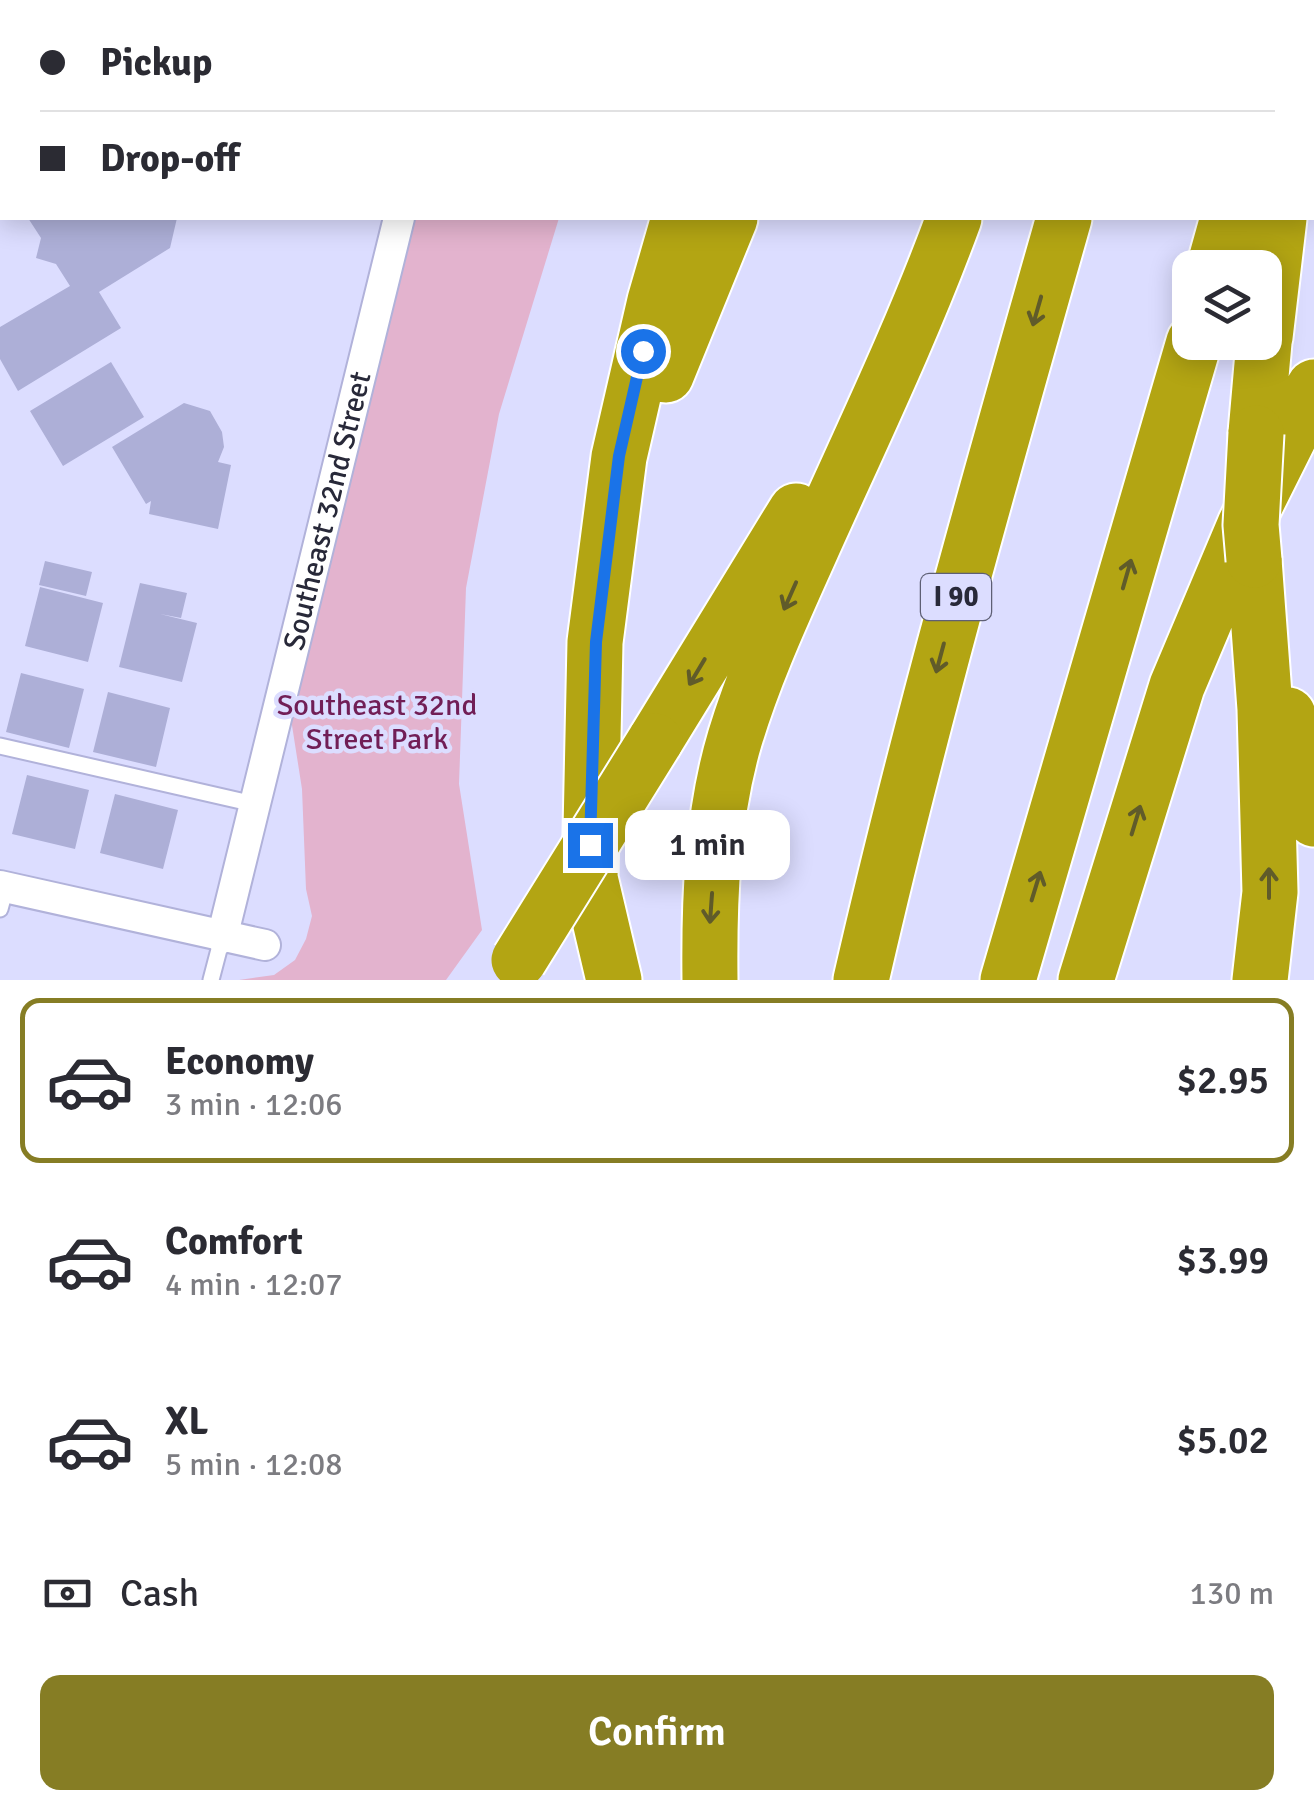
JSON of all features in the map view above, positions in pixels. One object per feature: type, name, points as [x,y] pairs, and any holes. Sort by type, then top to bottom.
[{"type":"highway","points":[[614,980],[590,878],[593,694],[619,456],[655,302],[679,220]]},
{"type":"highway","points":[[605,568],[646,422],[729,220]]},
{"type":"highway","points":[[512,970],[785,532],[854,402],[941,220]]},
{"type":"highway","points":[[710,980],[718,817],[734,741],[756,674],[902,347],[953,220]]},
{"type":"highway","name":"I 90","points":[[861,980],[916,745],[980,505],[1063,220]]},
{"type":"highway","points":[[1219,250],[1227,220]]},
{"type":"highway","points":[[1275,250],[1279,220]]},
{"type":"highway","points":[[1008,980],[1189,360]]},
{"type":"highway","points":[[1263,360],[1250,525],[1262,560],[1286,706],[1314,819]]},
{"type":"highway","points":[[1086,980],[1177,686],[1245,525],[1314,387]]},
{"type":"highway","points":[[1260,980],[1270,892],[1262,560]]},
{"type":"street","name":"Southeast 32nd Street","points":[[222,938],[399,220]]},
{"type":"street","points":[[2,894],[266,945]]},
{"type":"lane","points":[[0,746],[254,804]]},
{"type":"lane","name":"Southeast 32nd Street","points":[[211,980],[222,938]]},
{"type":"green space","name":"Southeast 32nd Street Park","points":[[415,220],[558,220],[499,414],[466,588],[459,784],[482,930],[446,980],[239,980],[274,975],[295,960],[312,916],[306,889],[302,789],[291,719]]},
{"type":"building","points":[[29,220],[177,220],[170,248],[99,292],[121,328],[18,391],[0,359],[0,327],[70,286],[56,264],[36,258],[41,238]]},
{"type":"building","points":[[111,362],[144,417],[63,466],[30,411]]},
{"type":"building","points":[[184,403],[210,411],[222,432],[224,447],[218,462],[231,465],[218,529],[149,514],[151,501],[146,504],[112,447]]},
{"type":"building","points":[[45,561],[92,572],[86,596],[39,585]]},
{"type":"building","points":[[140,583],[187,593],[181,618],[160,614],[197,623],[182,682],[119,667]]},
{"type":"building","points":[[40,587],[103,603],[88,662],[25,646]]},
{"type":"building","points":[[21,673],[84,689],[69,748],[6,732]]},
{"type":"building","points":[[108,692],[170,708],[156,767],[93,752]]},
{"type":"building","points":[[27,775],[89,790],[75,849],[12,834]]},
{"type":"building","points":[[115,794],[178,810],[163,869],[100,853]]},
{"type":"route","points":[[590,845],[596,642],[619,456],[643,351]]}]
